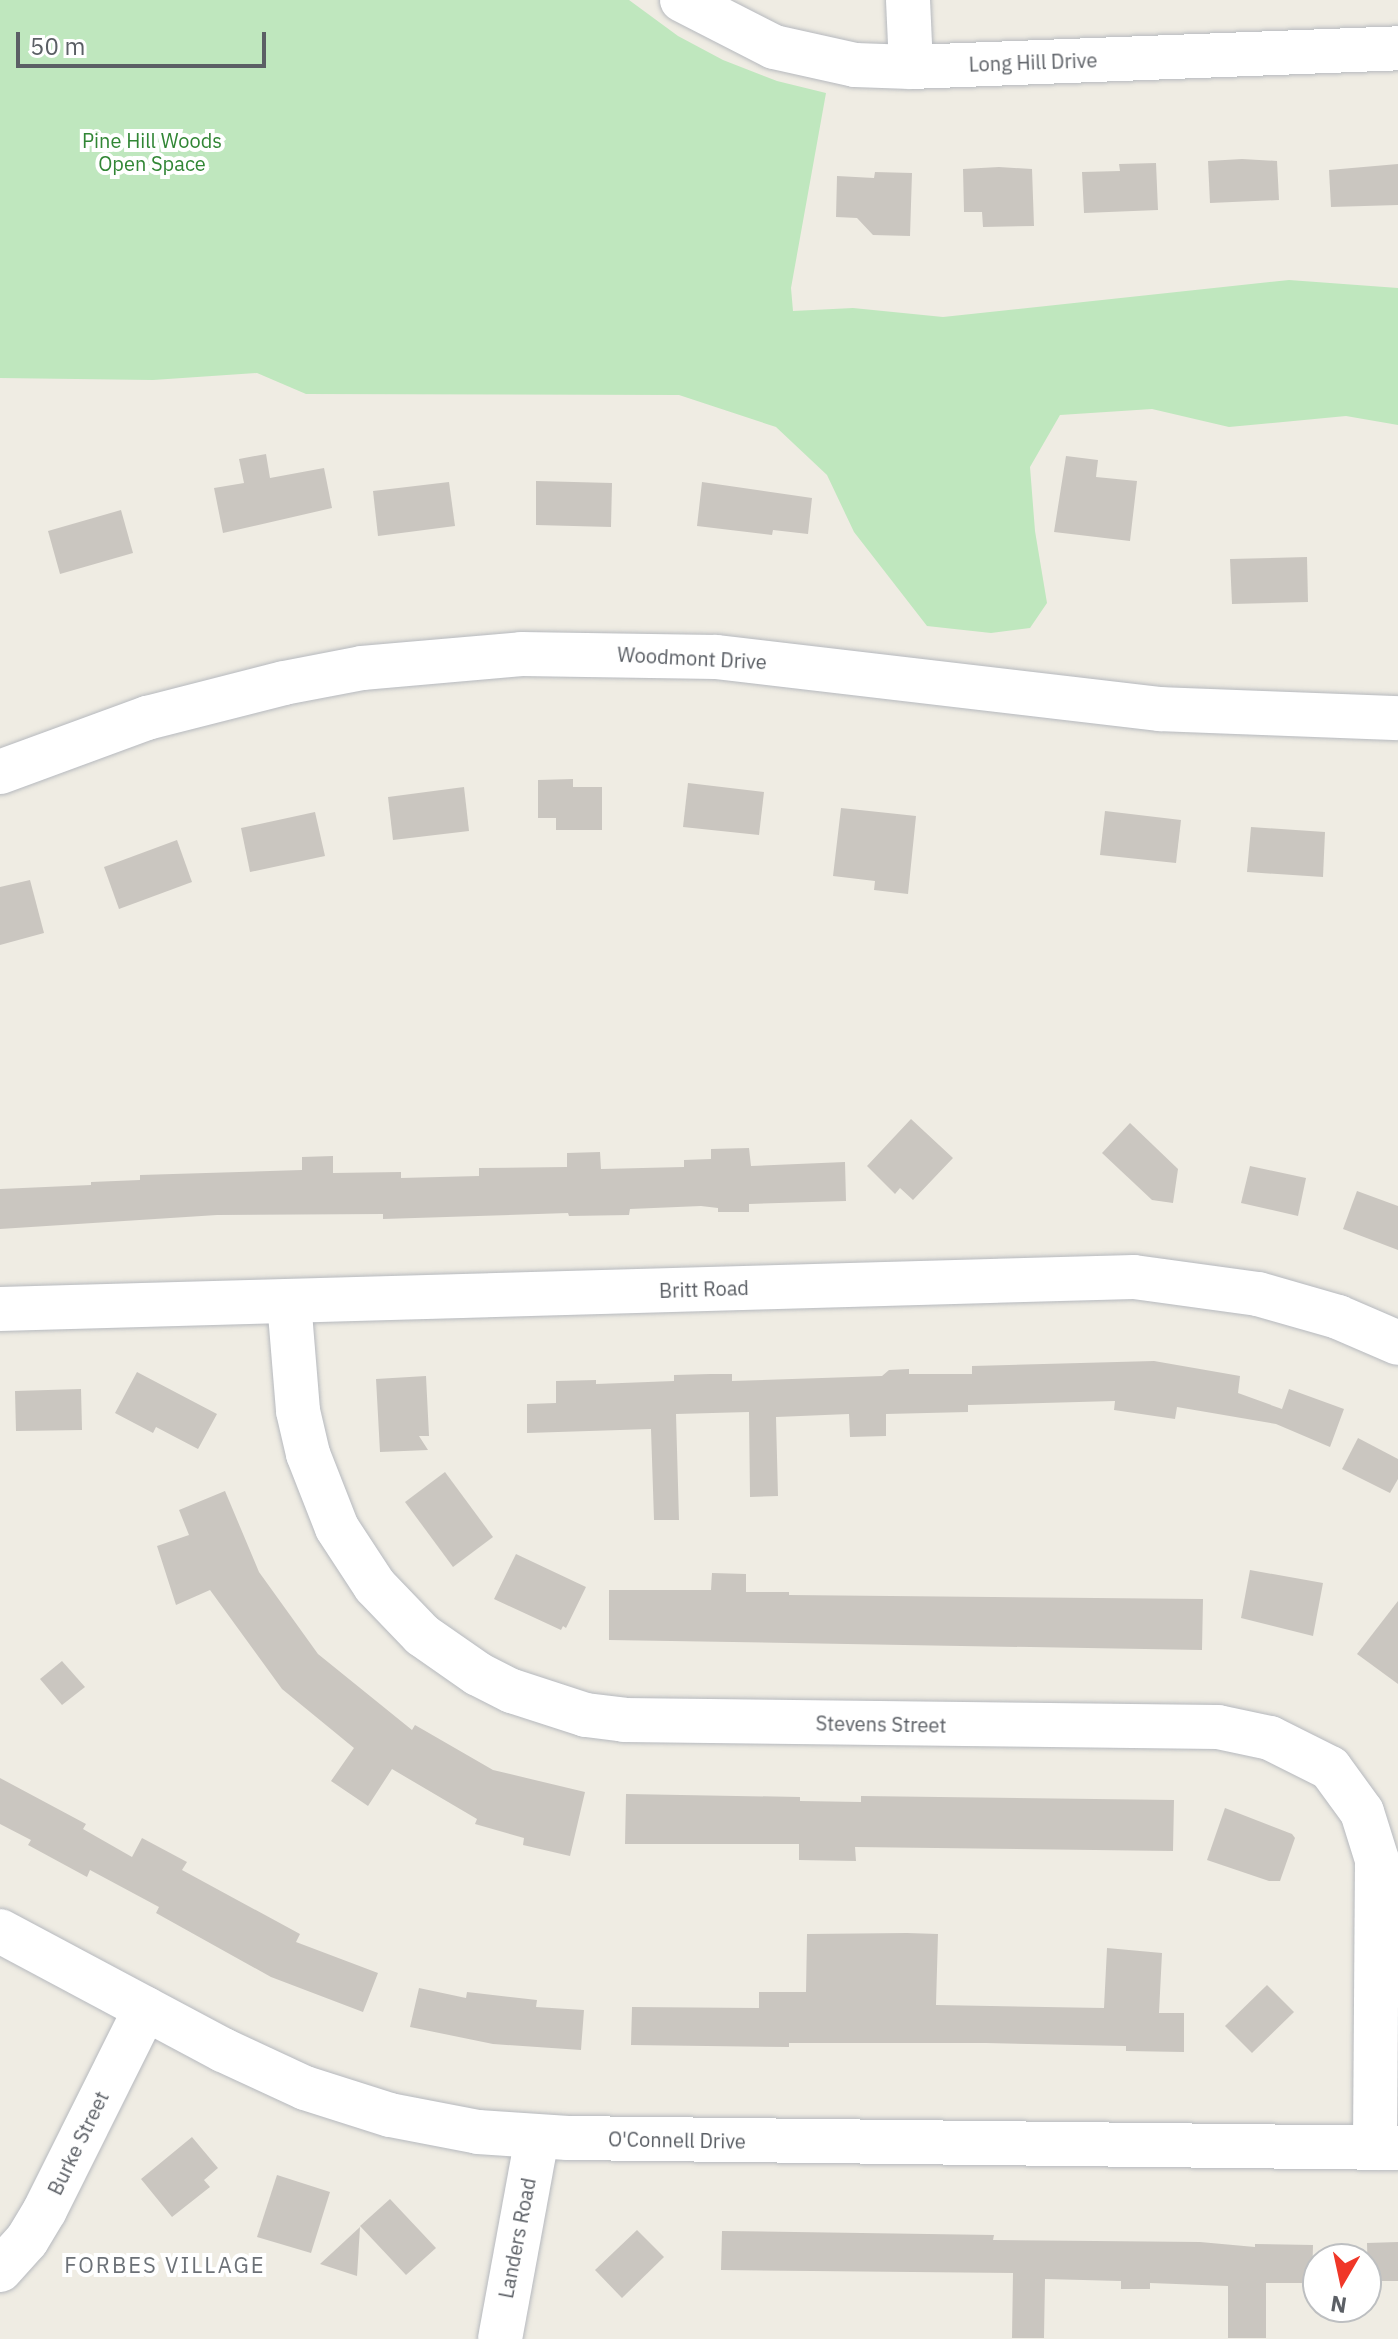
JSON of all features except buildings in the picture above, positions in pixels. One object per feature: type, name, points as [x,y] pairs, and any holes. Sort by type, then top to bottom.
[{"type":"street","name":"Long Hill Drive","points":[[682,0],[774,47],[855,65],[911,67],[1398,48]]},
{"type":"street","points":[[908,0],[911,67]]},
{"type":"street","name":"Woodmont Drive","points":[[0,772],[147,718],[284,683],[378,666],[521,654],[716,657],[1160,709],[1398,718]]},
{"type":"street","name":"Britt Road","points":[[0,1309],[1134,1277],[1217,1285],[1258,1294],[1338,1317],[1398,1343]]},
{"type":"street","name":"Stevens Street","points":[[289,1301],[298,1411],[308,1454],[337,1528],[375,1586],[422,1635],[478,1674],[512,1691],[561,1708],[624,1720],[1218,1727],[1270,1738],[1330,1768],[1362,1812],[1377,1860],[1387,2148]]},
{"type":"street","name":"O'Connell Drive","points":[[0,1931],[263,2070],[347,2102],[434,2125],[537,2137],[1387,2148]]},
{"type":"street","name":"Burke Street","points":[[0,2270],[27,2240],[45,2210],[145,2009]]},
{"type":"street","name":"Landers Road","points":[[500,2339],[537,2137]]},
{"type":"green space","name":"Pine Hill Woods Open Space","points":[[0,0],[629,0],[678,36],[723,60],[777,81],[826,93],[791,288],[793,311],[853,308],[943,317],[1289,280],[1398,288],[1398,425],[1346,416],[1229,427],[1152,409],[1060,415],[1030,467],[1035,531],[1047,603],[1030,628],[991,633],[927,626],[854,532],[827,475],[776,427],[679,395],[306,394],[257,373],[153,380],[0,378]]},
{"type":"district","name":"FORBES VILLAGE","points":[[165,2265]]}]
